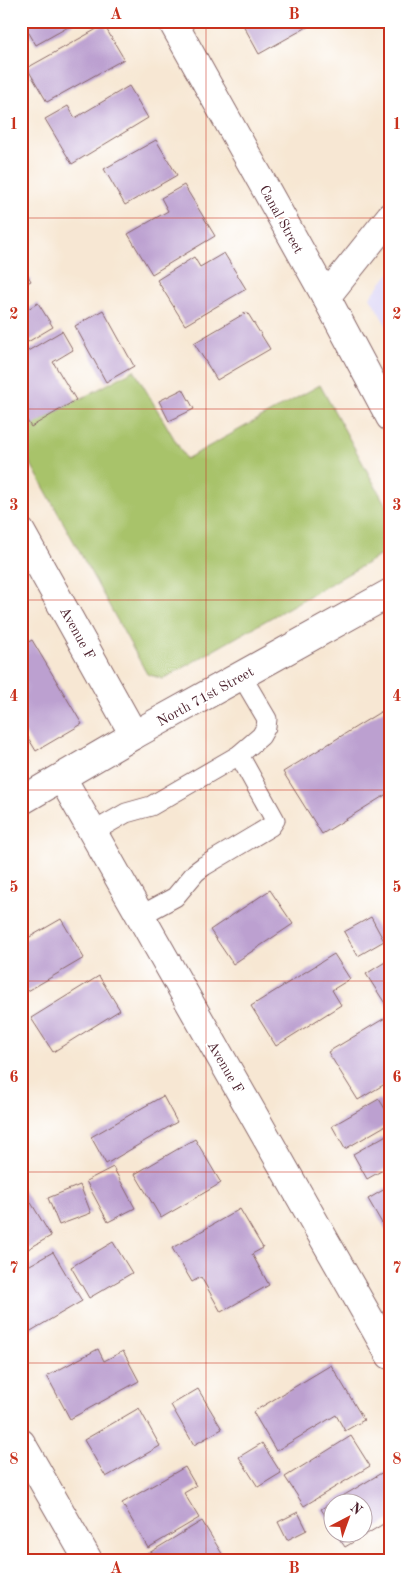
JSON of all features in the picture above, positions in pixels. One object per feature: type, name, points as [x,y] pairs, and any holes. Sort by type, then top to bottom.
[{"type":"street","name":"Canal Street","points":[[172,21],[326,297],[390,418]]},
{"type":"street","points":[[326,297],[390,218]]},
{"type":"street","name":"Avenue F","points":[[21,532],[134,735]]},
{"type":"street","name":"North 71st Street","points":[[21,801],[134,735],[390,593]]},
{"type":"street","name":"Avenue F","points":[[62,778],[390,1355]]},
{"type":"street","points":[[21,1442],[88,1560]]},
{"type":"lane","points":[[93,832],[126,812],[151,806],[239,755],[261,736],[266,727],[267,719],[242,676]]},
{"type":"lane","points":[[140,916],[175,897],[196,872],[271,826],[275,820],[239,755]]},
{"type":"shaded area","points":[[390,272],[390,332],[370,297]]},
{"type":"green space","points":[[134,370],[186,459],[320,385],[390,513],[390,550],[163,679],[147,674],[21,446],[21,431]]},
{"type":"building","points":[[22,21],[79,21],[36,45]]},
{"type":"building","points":[[241,21],[318,21],[259,54]]},
{"type":"building","points":[[104,25],[124,59],[47,102],[27,68]]},
{"type":"building","points":[[129,86],[148,118],[72,164],[45,119],[68,106],[75,118]]},
{"type":"building","points":[[156,140],[177,175],[125,205],[104,169]]},
{"type":"building","points":[[184,185],[215,236],[152,274],[128,234],[168,211],[161,198]]},
{"type":"building","points":[[224,253],[246,289],[185,325],[157,280],[194,257],[200,267]]},
{"type":"building","points":[[21,264],[31,281],[21,286]]},
{"type":"building","points":[[38,303],[53,327],[21,346],[21,313]]},
{"type":"building","points":[[103,310],[134,366],[106,382],[75,326]]},
{"type":"building","points":[[247,312],[270,349],[217,380],[194,343]]},
{"type":"building","points":[[62,331],[73,350],[53,362],[76,400],[31,427],[21,411],[21,355]]},
{"type":"building","points":[[183,389],[194,409],[169,421],[159,401]]},
{"type":"building","points":[[32,640],[82,724],[36,751],[21,726],[21,646]]},
{"type":"building","points":[[390,706],[390,792],[322,834],[283,772]]},
{"type":"building","points":[[270,890],[293,924],[233,964],[210,930]]},
{"type":"building","points":[[371,917],[384,941],[358,956],[344,932]]},
{"type":"building","points":[[61,919],[84,958],[21,995],[21,942]]},
{"type":"building","points":[[334,954],[350,979],[332,990],[341,1005],[276,1046],[251,1006]]},
{"type":"building","points":[[390,959],[390,1007],[388,1008],[366,974]]},
{"type":"building","points":[[99,976],[120,1010],[53,1052],[31,1018]]},
{"type":"building","points":[[390,1015],[390,1081],[358,1100],[328,1052]]},
{"type":"building","points":[[163,1096],[177,1122],[106,1164],[91,1137]]},
{"type":"building","points":[[379,1099],[390,1117],[390,1123],[345,1149],[332,1126]]},
{"type":"building","points":[[390,1133],[390,1166],[367,1179],[353,1154]]},
{"type":"building","points":[[195,1139],[221,1183],[161,1218],[135,1174]]},
{"type":"building","points":[[113,1167],[135,1208],[108,1222],[86,1181]]},
{"type":"building","points":[[80,1185],[91,1213],[59,1225],[48,1198]]},
{"type":"building","points":[[21,1186],[51,1236],[21,1253]]},
{"type":"building","points":[[390,1186],[390,1237],[368,1199]]},
{"type":"building","points":[[240,1209],[263,1248],[252,1254],[269,1285],[221,1312],[201,1277],[192,1282],[172,1248]]},
{"type":"building","points":[[113,1242],[132,1273],[89,1298],[71,1267]]},
{"type":"building","points":[[53,1252],[82,1301],[29,1332],[21,1319],[21,1270]]},
{"type":"building","points":[[98,1349],[104,1361],[123,1351],[139,1381],[70,1419],[47,1376]]},
{"type":"building","points":[[331,1365],[364,1420],[345,1431],[336,1415],[276,1451],[253,1412]]},
{"type":"building","points":[[198,1389],[222,1429],[194,1445],[171,1405]]},
{"type":"building","points":[[139,1408],[160,1446],[106,1477],[84,1440]]},
{"type":"building","points":[[351,1436],[370,1466],[304,1506],[285,1477]]},
{"type":"building","points":[[262,1443],[281,1473],[258,1487],[239,1457]]},
{"type":"building","points":[[185,1467],[196,1486],[184,1493],[199,1518],[148,1548],[122,1503]]},
{"type":"building","points":[[388,1469],[390,1520],[374,1530],[374,1494],[346,1494]]},
{"type":"building","points":[[298,1512],[307,1530],[287,1540],[278,1522]]},
{"type":"building","points":[[202,1521],[224,1557],[219,1560],[146,1560],[144,1556]]}]
